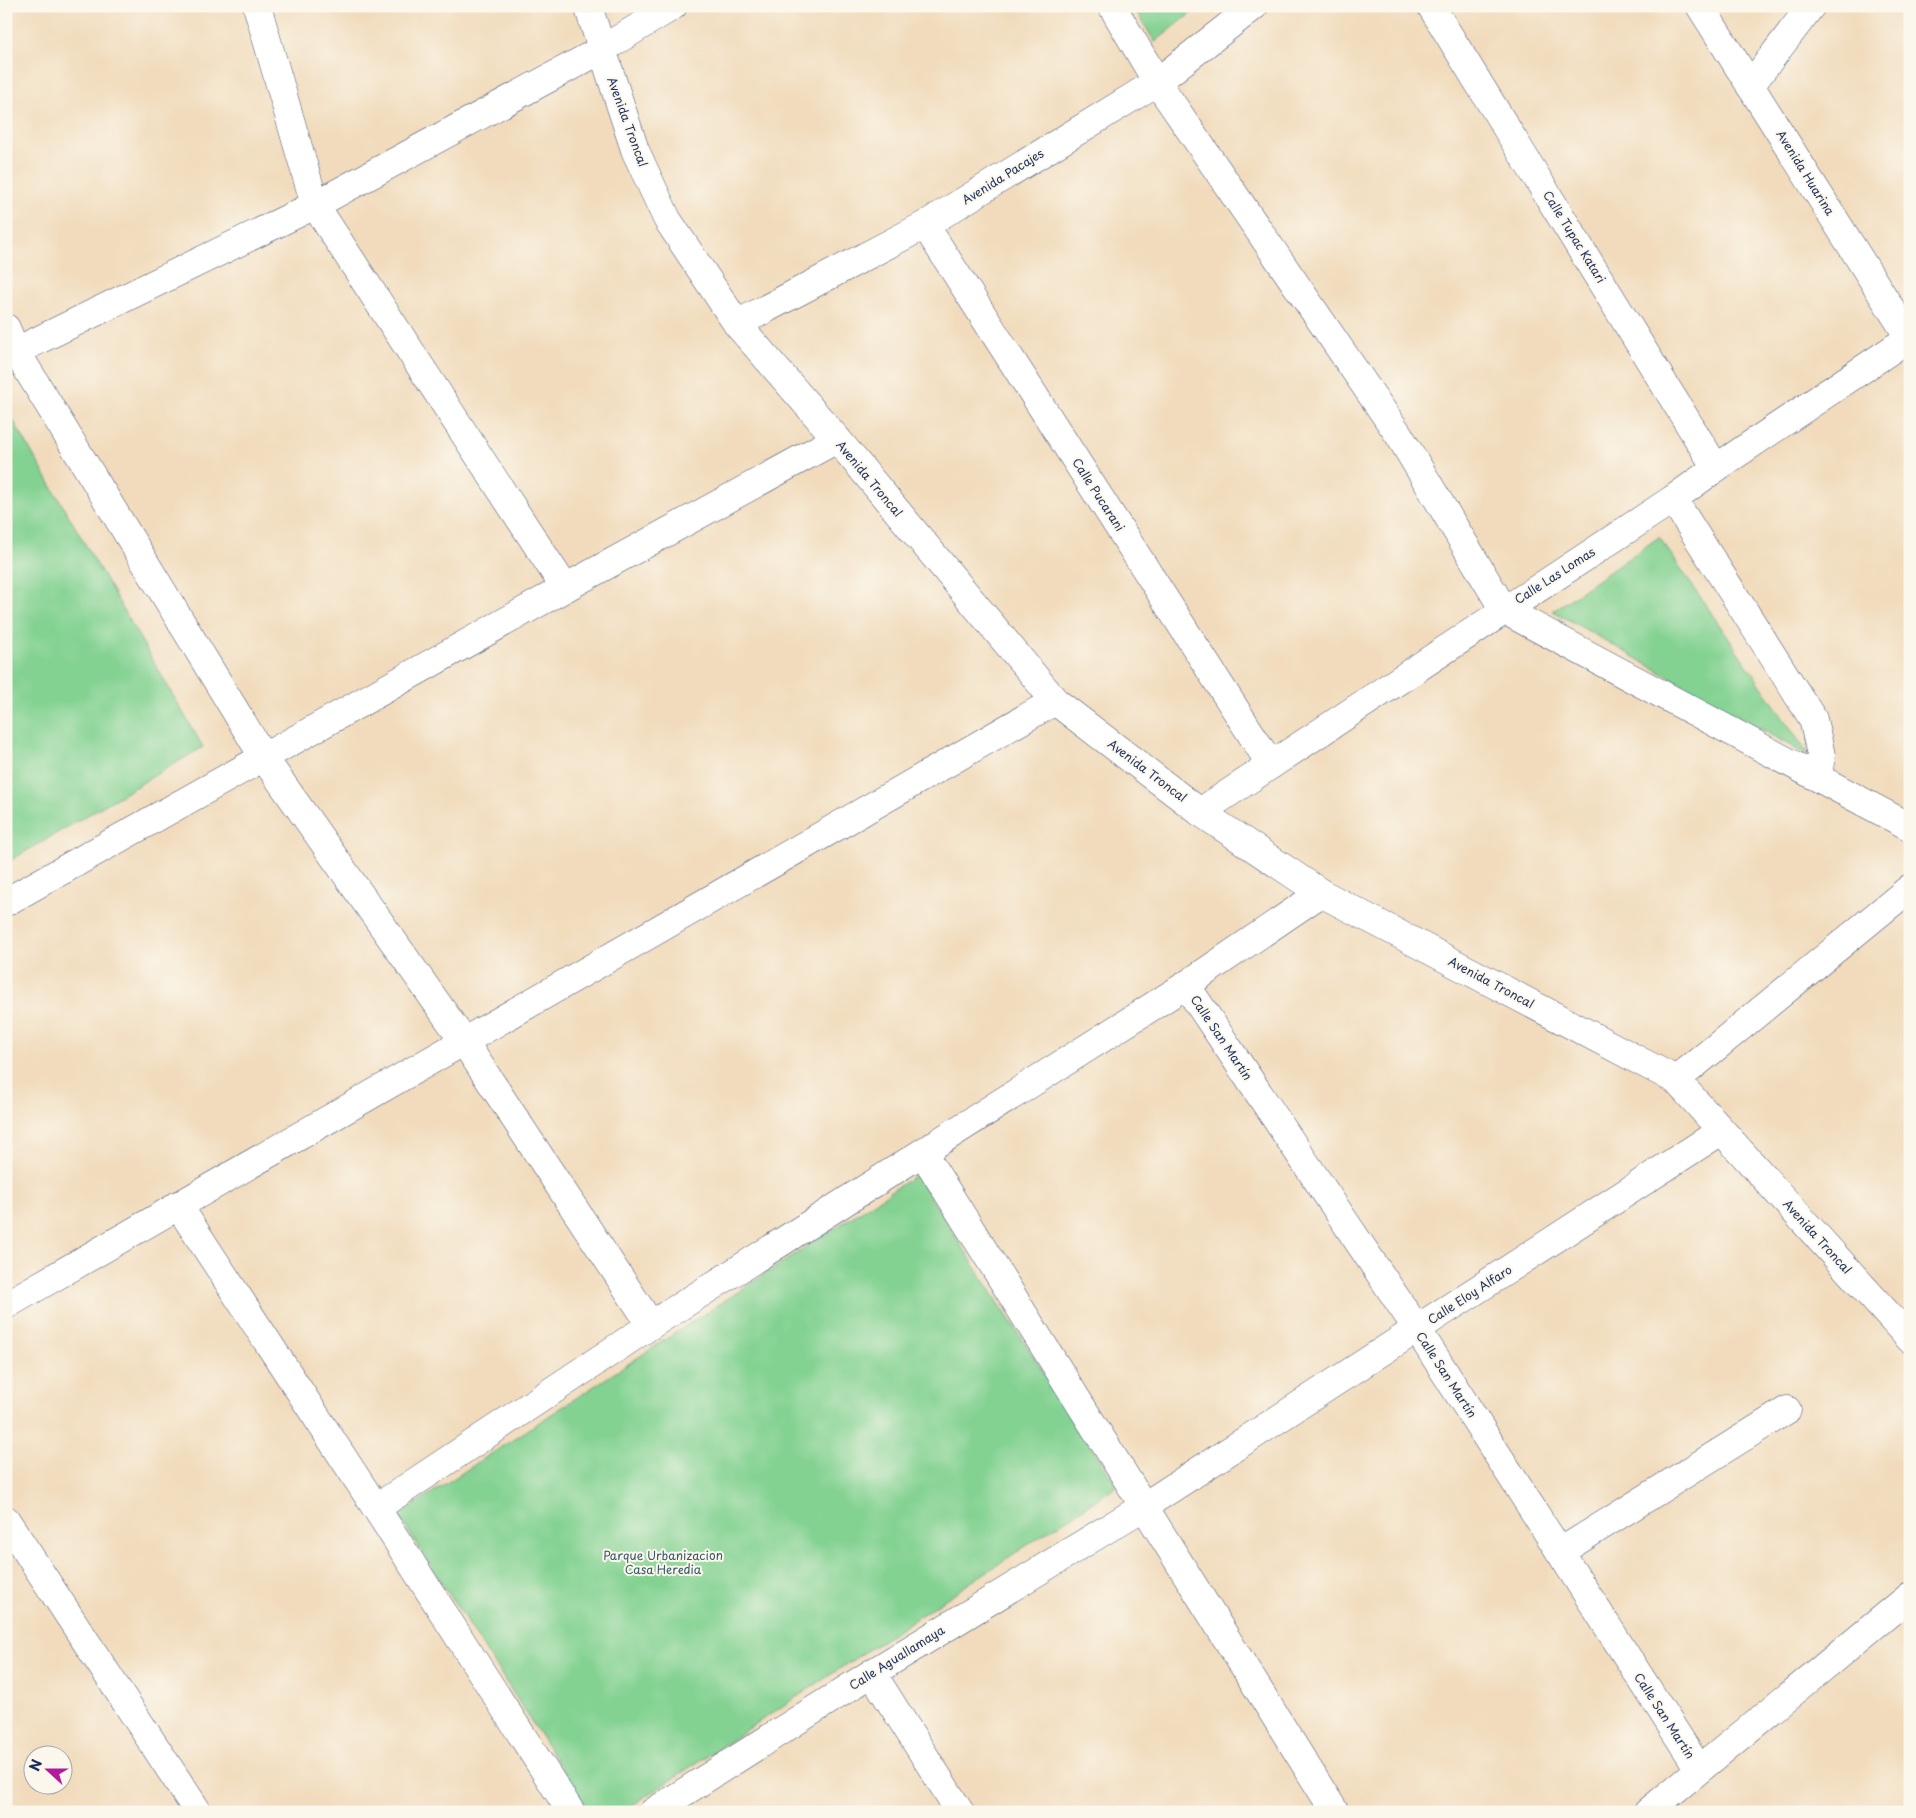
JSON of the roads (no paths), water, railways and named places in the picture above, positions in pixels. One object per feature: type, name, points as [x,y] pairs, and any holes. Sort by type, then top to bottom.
[{"type":"street","points":[[256,6],[316,205],[565,588]]},
{"type":"street","name":"Avenida Troncal","points":[[588,6],[635,150],[667,220],[737,324],[1055,701],[1200,812],[1321,893],[1676,1080],[1910,1339]]},
{"type":"street","points":[[651,1325],[463,1040],[264,758],[9,345],[316,205],[601,50],[673,6]]},
{"type":"street","points":[[1112,6],[1158,82],[1399,435],[1504,610],[1910,828]]},
{"type":"street","name":"Avenida Pacajes","points":[[737,324],[925,226],[1158,82],[1254,6]]},
{"type":"street","name":"Calle Tupac Katari","points":[[1431,6],[1716,468]]},
{"type":"street","name":"Avenida Huarina","points":[[1700,6],[1910,339]]},
{"type":"street","points":[[1750,86],[1811,6]]},
{"type":"street","name":"Calle Pucarani","points":[[925,226],[1272,764]]},
{"type":"street","name":"Calle Las Lomas","points":[[1200,812],[1673,499],[1716,468],[1910,339]]},
{"type":"street","points":[[6,902],[565,588],[836,440]]},
{"type":"street","points":[[1673,499],[1813,719],[1821,755],[1818,777]]},
{"type":"street","points":[[6,1305],[463,1040],[1055,701]]},
{"type":"street","points":[[1676,1080],[1910,888]]},
{"type":"street","points":[[376,1508],[651,1325],[923,1154],[1186,985],[1321,893]]},
{"type":"street","name":"Calle San Martín","points":[[1186,985],[1417,1330],[1699,1769]]},
{"type":"street","name":"Calle Eloy Alfaro","points":[[1143,1507],[1721,1130]]},
{"type":"street","points":[[923,1154],[1335,1812]]},
{"type":"street","points":[[178,1205],[376,1508],[571,1812]]},
{"type":"street","points":[[1560,1552],[1787,1410]]},
{"type":"street","name":"Calle Aguallamaya","points":[[653,1812],[872,1672],[1143,1507]]},
{"type":"street","points":[[6,1520],[186,1808]]},
{"type":"street","points":[[1648,1812],[1910,1596]]},
{"type":"street","points":[[872,1672],[960,1812]]},
{"type":"park label","name":"Parque Urbanizacion Casa Heredia","points":[[663,1563]]}]
